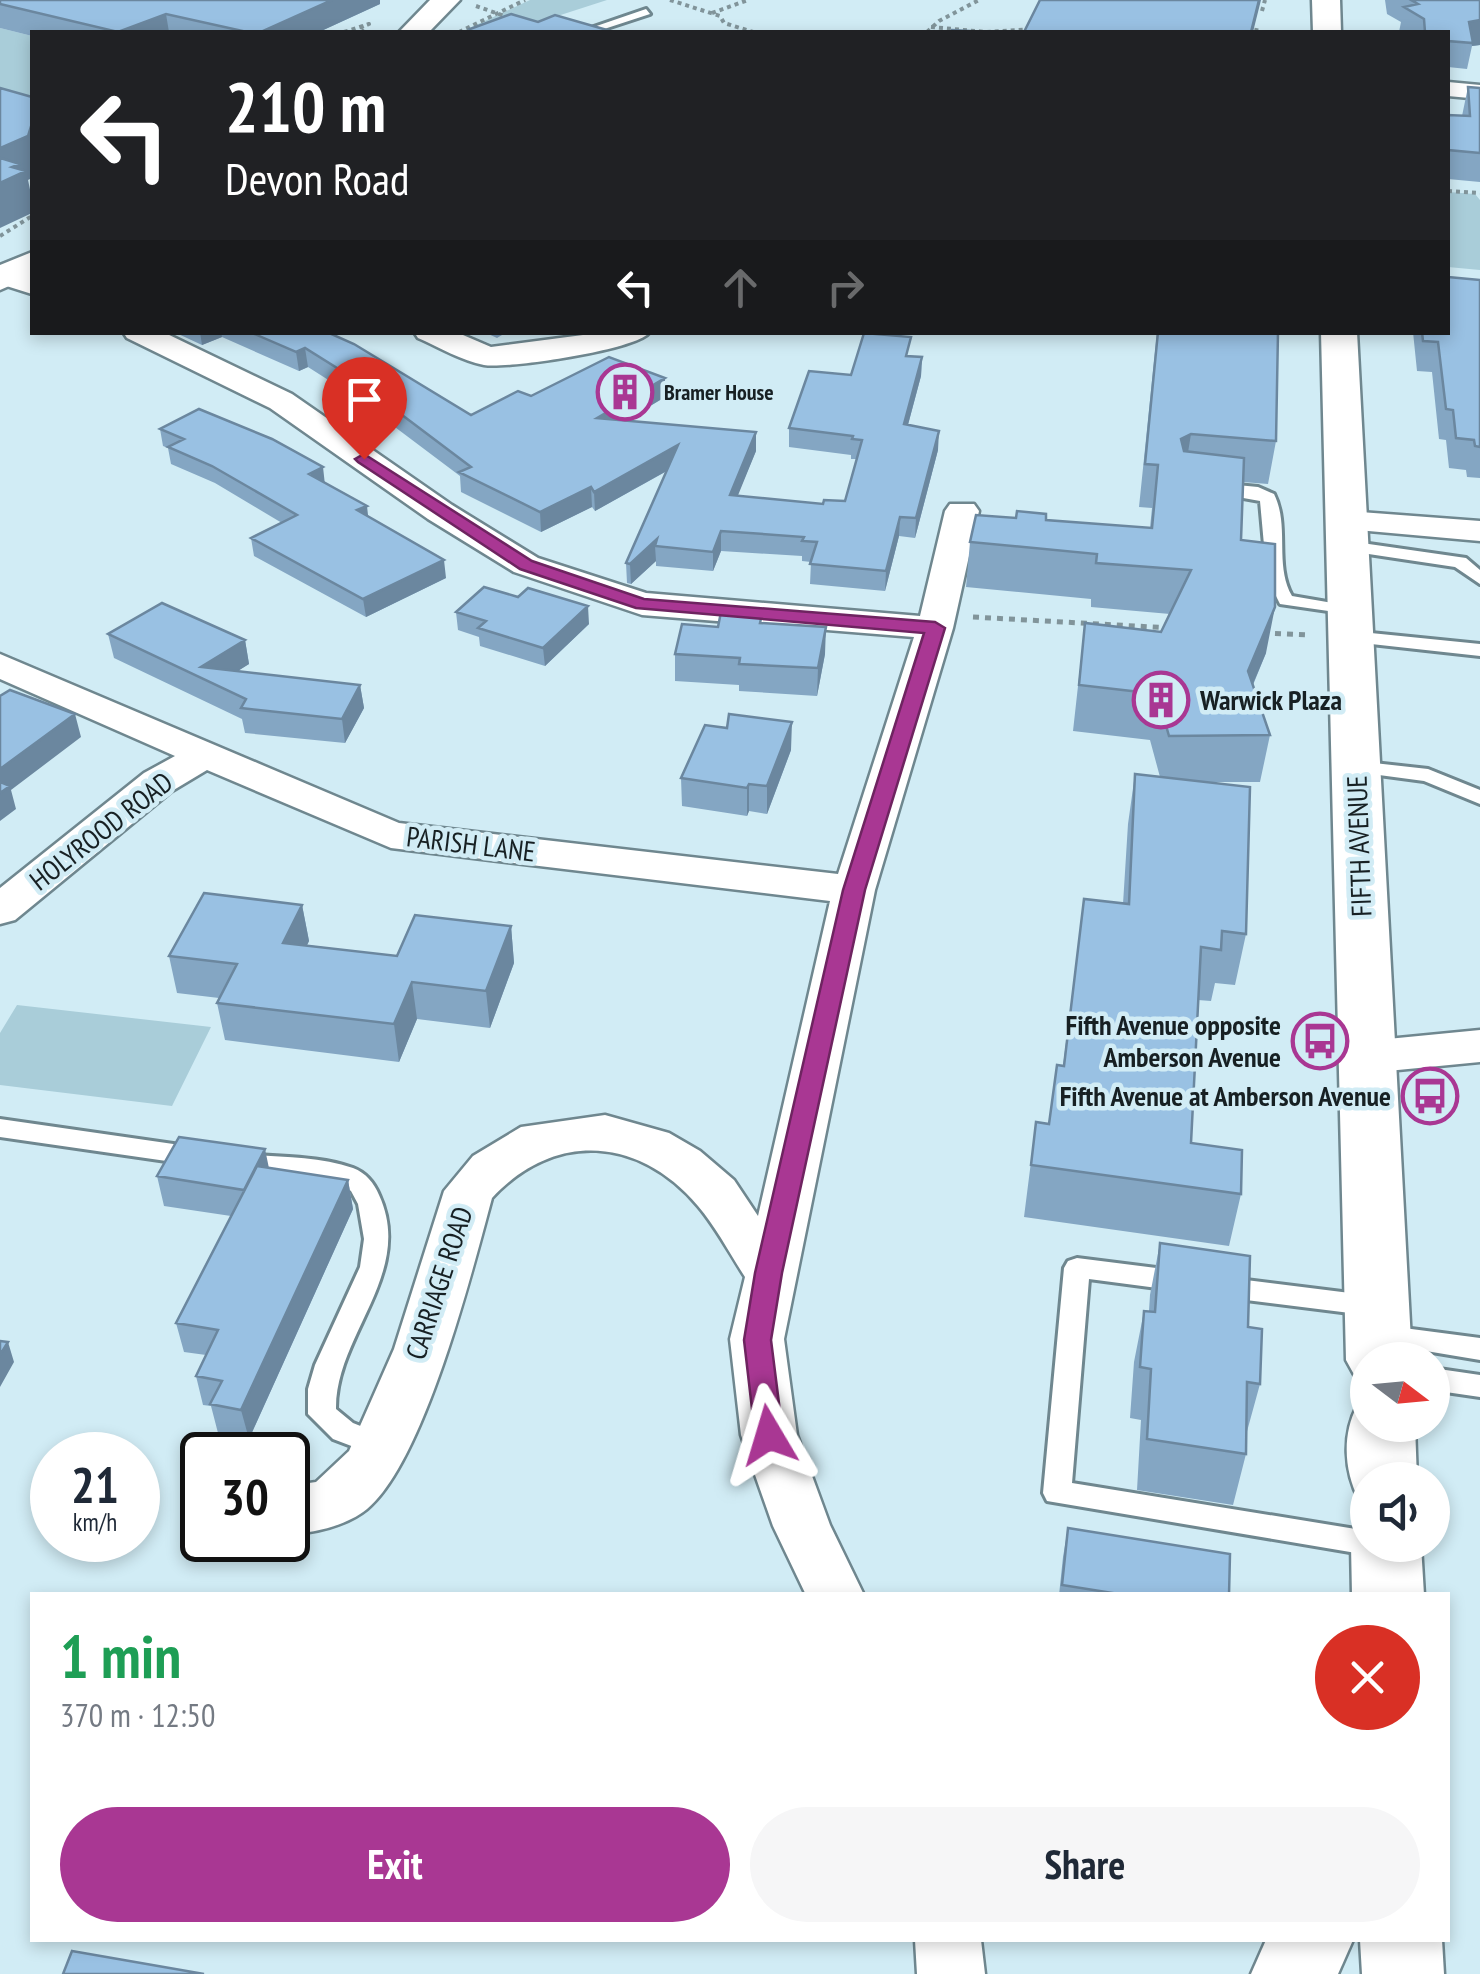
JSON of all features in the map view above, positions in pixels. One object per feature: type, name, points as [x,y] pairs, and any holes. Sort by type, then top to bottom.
[{"type":"main road","points":[[415,30],[446,0]]},
{"type":"main road","points":[[1326,0],[1327,30]]},
{"type":"main road","name":"FIFTH AVENUE","points":[[1340,335],[1378,1334]]},
{"type":"main road","points":[[1385,1562],[1388,1592]]},
{"type":"main road","points":[[1292,1974],[1311,1942]]},
{"type":"main road","points":[[1401,1942],[1402,1974]]},
{"type":"street","points":[[1450,89],[1480,92]]},
{"type":"street","points":[[144,335],[282,400],[440,512],[526,565],[642,604],[937,622]]},
{"type":"street","points":[[436,335],[488,357],[618,340],[629,335]]},
{"type":"street","points":[[833,1592],[802,1526],[769,1435],[757,1340],[768,1273],[854,890],[937,622],[962,511]]},
{"type":"street","points":[[1348,534],[1480,531]]},
{"type":"street","name":"PARISH LANE","points":[[0,665],[391,835],[854,890]]},
{"type":"street","name":"HOLYROOD ROAD","points":[[0,910],[158,782],[204,755]]},
{"type":"street","points":[[1367,1057],[1480,1046]]},
{"type":"street","name":"CARRIAGE ROAD","points":[[310,1509],[351,1489],[383,1446],[469,1191],[490,1169],[538,1138],[605,1132],[652,1145],[683,1164],[716,1193],[768,1273]]},
{"type":"street","points":[[948,1942],[951,1974]]},
{"type":"lane","points":[[590,30],[646,12]]},
{"type":"lane","points":[[1203,487],[1258,492],[1268,498],[1279,593],[1295,604],[1351,624],[1476,645]]},
{"type":"lane","points":[[1348,534],[1460,562],[1480,579]]},
{"type":"lane","points":[[1356,768],[1428,776],[1480,798]]},
{"type":"lane","points":[[0,1128],[346,1174],[367,1191],[376,1221],[376,1258],[356,1314],[319,1394],[322,1414],[344,1432],[383,1446]]},
{"type":"lane","points":[[1350,1540],[1057,1493],[1077,1268],[1378,1334],[1480,1349]]},
{"type":"lane","points":[[1450,1382],[1480,1386]]},
{"type":"path","points":[[461,30],[526,0]]},
{"type":"path","points":[[670,0],[720,16],[724,23],[747,30]]},
{"type":"path","points":[[686,5],[700,0]]},
{"type":"path","points":[[711,13],[748,0]]},
{"type":"path","points":[[929,30],[979,0]]},
{"type":"path","points":[[1262,11],[1265,0]]},
{"type":"path","points":[[476,6],[527,23]]},
{"type":"path","points":[[350,30],[368,24],[359,28],[362,30]]},
{"type":"path","points":[[931,27],[964,30]]},
{"type":"path","points":[[1002,30],[1045,30]]},
{"type":"path","points":[[1450,191],[1480,193]]},
{"type":"path","points":[[0,225],[30,214]]},
{"type":"path","points":[[0,236],[30,214]]},
{"type":"path","points":[[937,622],[1177,628]]},
{"type":"path","points":[[1256,632],[1351,624]]},
{"type":"shaded area","points":[[530,0],[607,0],[514,30],[465,30]]},
{"type":"shaded area","points":[[0,28],[30,36],[30,132],[0,124]]},
{"type":"shaded area","points":[[1450,192],[1475,194],[1480,200],[1480,270],[1450,267]]},
{"type":"shaded area","points":[[17,1005],[211,1027],[172,1106],[0,1085],[0,1033]]},
{"type":"building","points":[[0,0],[332,0],[265,30],[238,30],[166,14],[123,30],[110,30],[0,4]]},
{"type":"building","points":[[1040,0],[1259,0],[1252,30],[1025,30]]},
{"type":"building","points":[[1411,0],[1480,0],[1480,20],[1469,22],[1473,43],[1450,41],[1450,30],[1425,30],[1424,19],[1404,7],[1418,4]]},
{"type":"building","points":[[511,14],[538,22],[555,15],[607,30],[473,30]]},
{"type":"building","points":[[1468,87],[1480,88],[1480,153],[1450,150],[1450,115],[1470,116]]},
{"type":"building","points":[[0,88],[30,96],[30,130],[28,136],[0,148]]},
{"type":"building","points":[[0,158],[20,164],[12,167],[26,171],[0,183]]},
{"type":"building","points":[[1450,277],[1480,280],[1480,447],[1475,446],[1474,440],[1456,438],[1453,410],[1446,409],[1438,342],[1423,341],[1422,335],[1450,335]]},
{"type":"building","points":[[257,335],[334,335],[471,415],[518,391],[531,396],[609,357],[665,378],[597,418],[756,432],[730,495],[823,504],[824,500],[845,501],[862,440],[789,428],[809,371],[851,375],[863,335],[911,337],[906,356],[922,357],[904,424],[939,431],[916,518],[900,517],[886,571],[810,564],[817,542],[802,541],[804,537],[721,531],[713,552],[655,546],[657,539],[630,564],[626,563],[678,445],[594,492],[591,487],[540,512],[459,472],[471,467],[353,378],[305,348],[296,352]]},
{"type":"building","points":[[1158,335],[1278,335],[1276,441],[1191,434],[1181,439],[1184,451],[1244,458],[1241,540],[1275,544],[1275,607],[1248,671],[1270,735],[1169,736],[1157,694],[1079,685],[1085,623],[1161,632],[1191,570],[1096,563],[1097,554],[970,542],[976,515],[1016,518],[1017,511],[1046,514],[1046,520],[1152,528],[1158,465],[1145,464]]},
{"type":"building","points":[[199,409],[272,439],[323,467],[309,474],[367,506],[357,510],[444,560],[363,599],[251,538],[297,515],[212,466],[168,447],[184,439],[160,429]]},
{"type":"building","points":[[484,587],[518,597],[528,588],[588,606],[543,648],[478,628],[486,621],[456,612]]},
{"type":"building","points":[[162,603],[245,640],[201,667],[360,685],[342,719],[241,708],[246,699],[108,634]]},
{"type":"building","points":[[722,607],[763,610],[760,623],[826,627],[818,668],[739,664],[740,658],[675,654],[682,624],[718,627]]},
{"type":"building","points":[[10,690],[75,714],[0,769],[0,696]]},
{"type":"building","points":[[729,714],[792,722],[767,786],[749,784],[747,788],[681,778],[705,725],[727,728]]},
{"type":"building","points":[[1135,774],[1250,787],[1246,934],[1222,931],[1221,950],[1201,947],[1191,1143],[1242,1150],[1241,1194],[1031,1165],[1036,1122],[1049,1124],[1057,1065],[1064,1066],[1084,899],[1129,904]]},
{"type":"building","points":[[204,893],[302,905],[283,943],[397,956],[415,915],[511,926],[486,991],[412,982],[394,1024],[217,1003],[237,964],[169,956]]},
{"type":"building","points":[[179,1137],[265,1149],[244,1190],[157,1176]]},
{"type":"building","points":[[257,1166],[348,1180],[241,1410],[210,1404],[222,1381],[196,1376],[218,1330],[176,1323]]},
{"type":"building","points":[[1160,1243],[1250,1256],[1248,1327],[1262,1329],[1260,1384],[1247,1382],[1246,1454],[1147,1439],[1151,1369],[1140,1367],[1144,1311],[1155,1312]]},
{"type":"building","points":[[1068,1528],[1230,1554],[1229,1592],[1106,1592],[1062,1585]]},
{"type":"building","points":[[72,1951],[204,1974],[63,1974]]},
{"type":"place","name":"Bramer House","points":[[625,392]]},
{"type":"place","name":"Warwick Plaza","points":[[1161,700]]},
{"type":"place","name":"Fifth Avenue opposite Amberson Avenue","points":[[1320,1041]]},
{"type":"place","name":"Fifth Avenue at Amberson Avenue","points":[[1430,1096]]},
{"type":"route","points":[[364,459],[526,565],[642,604],[935,628],[854,890],[768,1273],[757,1340],[769,1435]]}]
